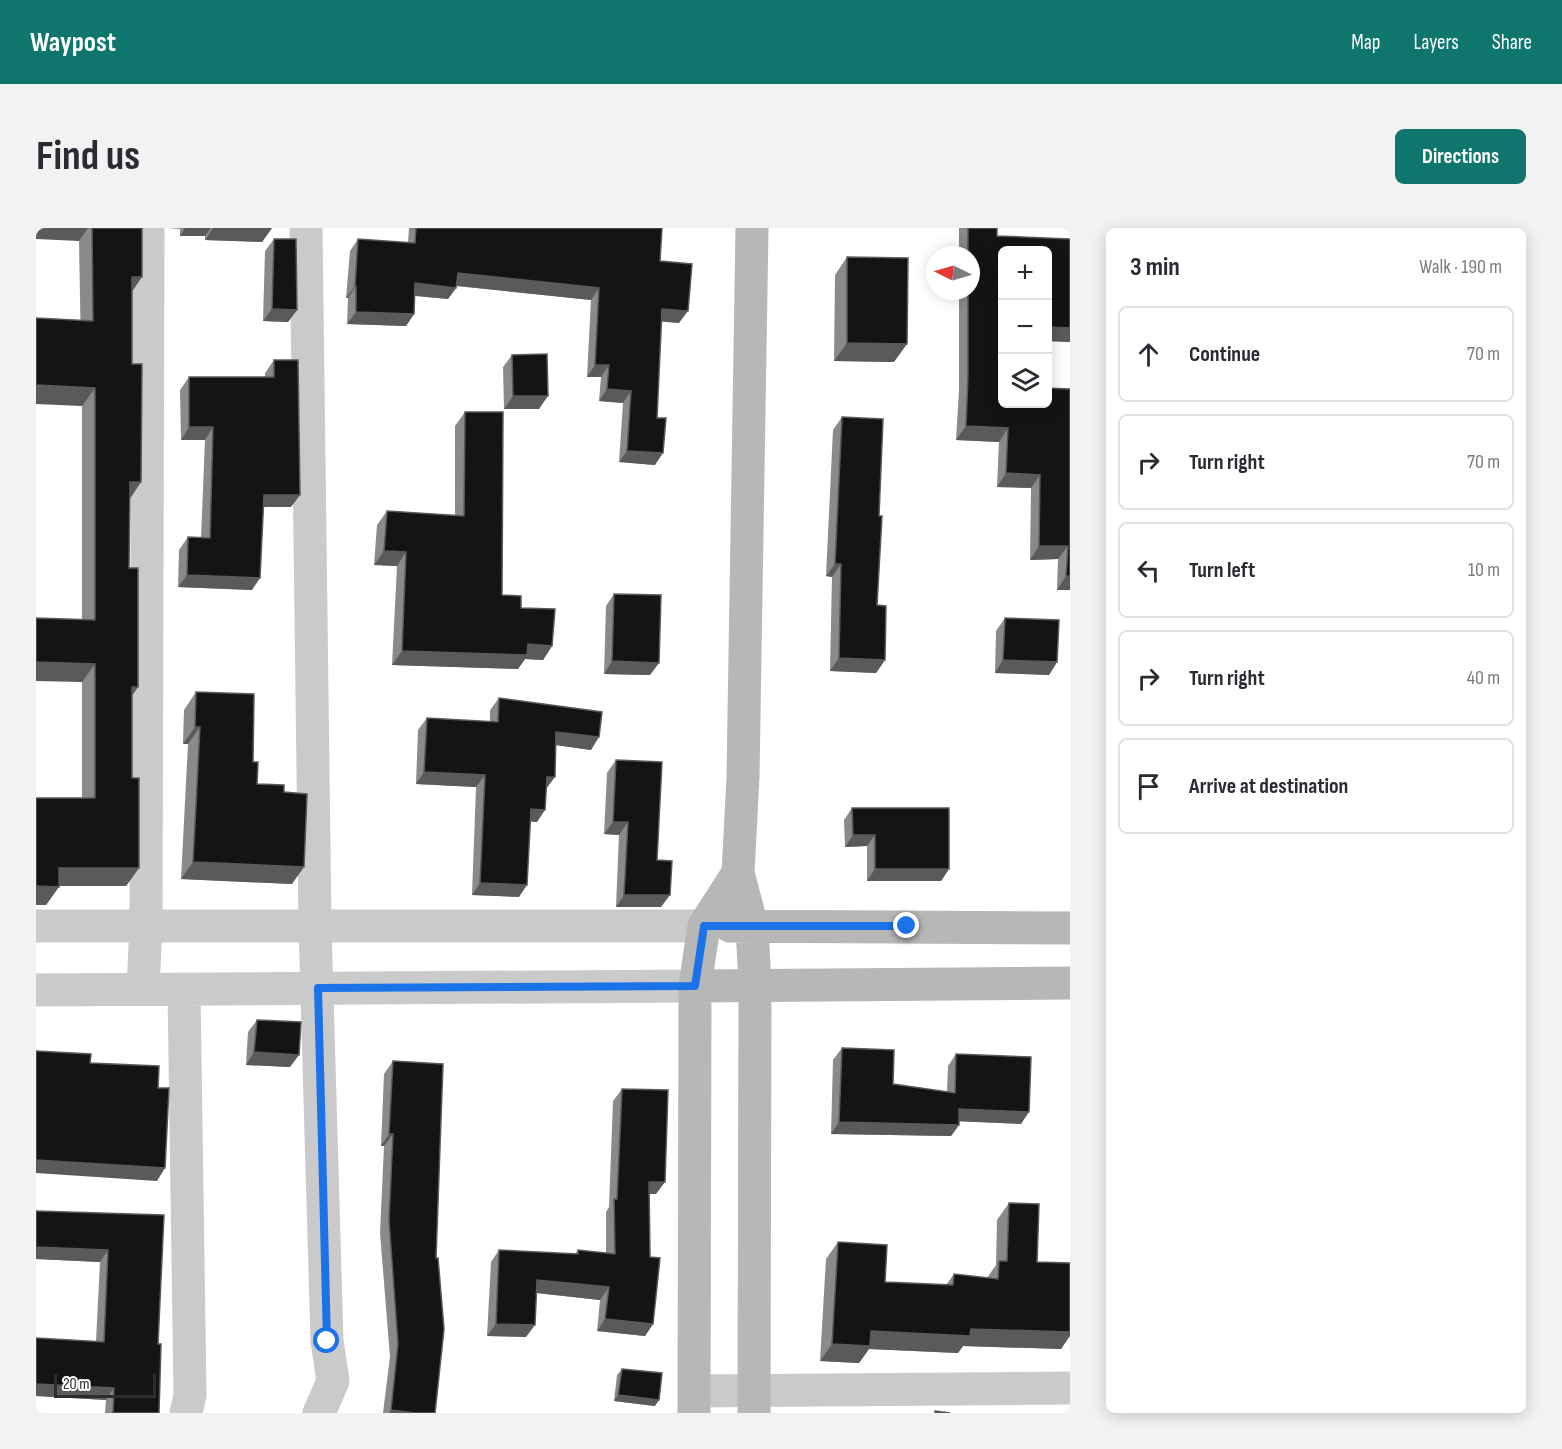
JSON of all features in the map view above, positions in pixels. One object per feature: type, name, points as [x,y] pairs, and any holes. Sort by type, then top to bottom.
[{"type":"street","points":[[143,989],[146,926],[148,228]]},
{"type":"street","points":[[306,228],[315,926],[327,1341],[333,1381],[319,1413]]},
{"type":"street","points":[[752,228],[743,777],[738,873],[752,926],[754,985],[754,1402]]},
{"type":"street","points":[[738,873],[704,926],[695,986],[694,1402],[754,1402],[1070,1388]]},
{"type":"street","points":[[36,926],[1070,928]]},
{"type":"street","points":[[36,990],[1070,983]]},
{"type":"street","points":[[184,989],[190,1395],[186,1413]]},
{"type":"building","points":[[92,228],[142,228],[142,277],[132,277],[132,364],[142,364],[141,482],[130,482],[129,568],[138,568],[138,687],[132,687],[132,778],[139,778],[139,868],[59,868],[59,887],[36,886],[36,798],[95,798],[95,664],[36,662],[36,618],[95,620],[95,388],[36,385],[36,318],[93,321]]},
{"type":"building","points":[[416,228],[662,228],[660,261],[692,264],[688,311],[662,309],[657,418],[666,418],[663,453],[627,451],[631,391],[607,389],[609,365],[595,365],[599,288],[458,273],[456,288],[415,283],[414,314],[356,312],[358,239],[415,243]]},
{"type":"building","points":[[968,228],[997,228],[997,236],[1070,239],[1070,328],[1052,327],[1052,246],[998,246],[998,408],[1052,408],[1052,388],[1070,389],[1070,576],[1066,576],[1068,546],[1039,546],[1040,475],[1006,473],[1008,428],[966,426],[968,300],[980,300],[980,246],[968,246]]},
{"type":"building","points":[[274,239],[296,239],[297,310],[272,309]]},
{"type":"building","points":[[847,257],[908,258],[907,344],[847,343]]},
{"type":"building","points":[[547,354],[548,396],[513,396],[512,355]]},
{"type":"building","points":[[274,360],[298,360],[300,495],[264,495],[260,578],[187,575],[188,537],[210,538],[213,427],[189,427],[189,377],[274,377]]},
{"type":"building","points":[[465,412],[503,412],[502,595],[521,596],[521,608],[555,609],[552,646],[528,644],[527,655],[402,651],[406,552],[384,551],[387,511],[464,516]]},
{"type":"building","points":[[842,417],[883,419],[879,516],[882,516],[877,605],[886,606],[885,660],[839,658],[841,564],[835,564]]},
{"type":"building","points":[[614,594],[661,595],[659,663],[612,661]]},
{"type":"building","points":[[1005,618],[1059,620],[1057,662],[1003,660]]},
{"type":"building","points":[[196,692],[254,694],[253,762],[258,762],[257,784],[284,785],[284,792],[307,794],[304,867],[193,862],[200,727],[195,727]]},
{"type":"building","points":[[499,698],[602,712],[599,737],[556,732],[555,777],[547,777],[545,810],[531,809],[527,885],[480,883],[485,775],[424,772],[427,718],[498,722]]},
{"type":"building","points":[[616,760],[662,762],[657,860],[672,861],[670,895],[624,895],[628,822],[613,822]]},
{"type":"building","points":[[852,808],[949,808],[949,869],[875,869],[875,835],[853,835]]},
{"type":"building","points":[[257,1020],[301,1022],[299,1055],[254,1052]]},
{"type":"building","points":[[842,1048],[894,1050],[893,1084],[955,1093],[956,1054],[1031,1057],[1029,1112],[959,1109],[959,1125],[839,1122]]},
{"type":"building","points":[[36,1051],[91,1054],[90,1063],[159,1066],[158,1088],[169,1088],[165,1168],[36,1160]]},
{"type":"building","points":[[393,1061],[443,1064],[436,1258],[438,1258],[444,1329],[435,1413],[391,1410],[398,1344],[389,1220],[393,1134],[389,1134]]},
{"type":"building","points":[[622,1089],[668,1090],[665,1182],[649,1182],[650,1257],[660,1258],[653,1324],[605,1319],[609,1287],[537,1280],[535,1325],[496,1324],[499,1250],[578,1254],[578,1250],[615,1254],[614,1199],[617,1199]]},
{"type":"building","points":[[1009,1203],[1039,1204],[1037,1262],[1070,1263],[1070,1332],[971,1329],[970,1336],[871,1331],[870,1346],[832,1344],[838,1242],[887,1245],[885,1282],[953,1285],[954,1274],[998,1279],[999,1261],[1007,1261]]},
{"type":"building","points":[[36,1211],[164,1215],[158,1344],[161,1344],[159,1413],[113,1413],[114,1388],[36,1384],[36,1338],[104,1342],[108,1250],[36,1247]]},
{"type":"building","points":[[622,1369],[662,1373],[659,1400],[618,1395]]},
{"type":"route","points":[[327,1341],[318,988],[695,986],[704,926],[907,926]]}]
